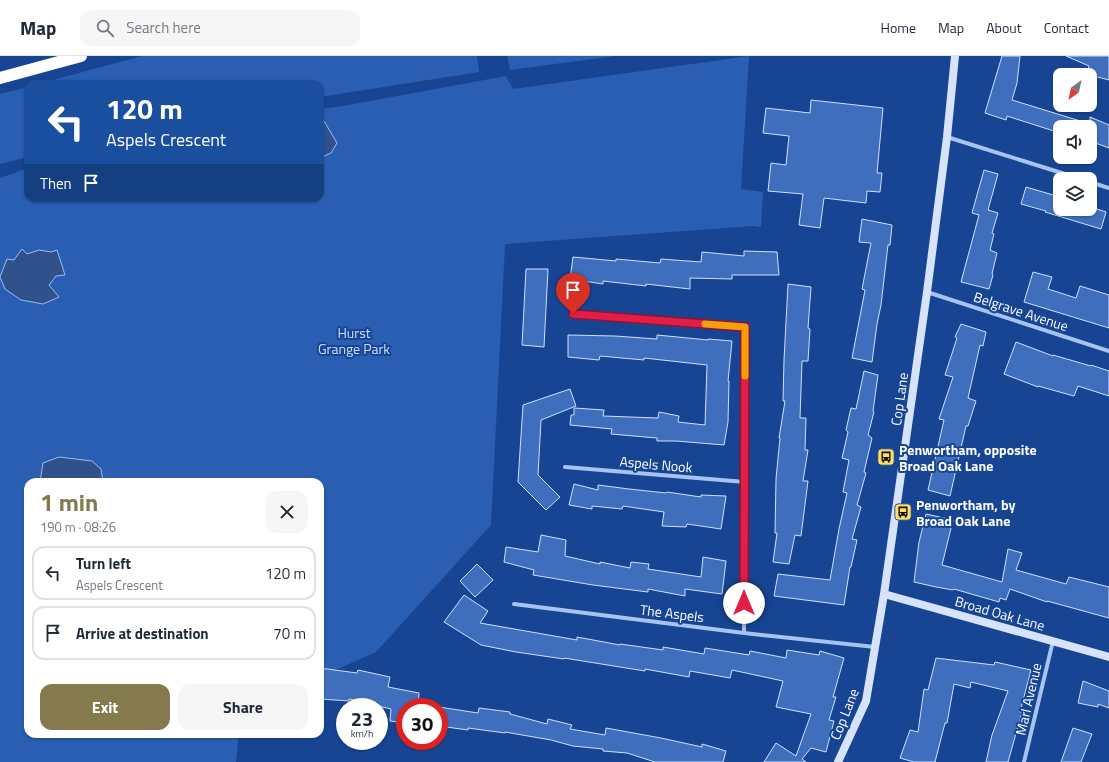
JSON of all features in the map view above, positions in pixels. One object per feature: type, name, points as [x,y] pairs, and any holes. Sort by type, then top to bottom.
[{"type":"highway","points":[[0,78],[81,56]]},
{"type":"street","name":"Cop Lane","points":[[838,762],[866,701],[884,594],[927,292],[947,137],[955,56]]},
{"type":"street","points":[[947,137],[1059,172]]},
{"type":"street","points":[[1097,184],[1109,188]]},
{"type":"street","name":"Belgrave Avenue","points":[[927,292],[1109,351]]},
{"type":"street","points":[[573,314],[745,327],[744,633]]},
{"type":"street","name":"Aspels Nook","points":[[565,467],[745,482]]},
{"type":"street","name":"Broad Oak Lane","points":[[884,594],[1109,658]]},
{"type":"street","name":"The Aspels","points":[[514,604],[744,633],[875,647]]},
{"type":"street","name":"Marl Avenue","points":[[1024,762],[1052,641]]},
{"type":"green space","points":[[142,56],[477,56],[479,72],[324,96],[324,80],[53,80]]},
{"type":"green space","points":[[507,56],[615,56],[510,70]]},
{"type":"green space","name":"Hurst Grange Park","points":[[749,56],[741,189],[763,192],[761,227],[753,226],[505,244],[491,525],[376,652],[324,675],[324,478],[24,478],[24,738],[239,738],[236,762],[0,762],[0,178],[24,169],[24,202],[324,202],[324,108],[506,76],[513,89]]},
{"type":"green space","points":[[24,88],[24,158],[0,164],[0,94]]},
{"type":"shaded area","points":[[324,121],[337,143],[331,153],[324,156]]},
{"type":"shaded area","points":[[22,249],[27,254],[39,250],[51,252],[57,250],[65,275],[56,276],[49,285],[59,297],[43,304],[21,300],[5,289],[0,277],[7,259],[14,260]]},
{"type":"shaded area","points":[[59,457],[92,461],[101,469],[102,478],[41,478],[43,463]]},
{"type":"building","points":[[1002,56],[1020,56],[1017,83],[1012,100],[1077,120],[1053,120],[1053,131],[1007,116],[1006,120],[985,113]]},
{"type":"building","points":[[1066,56],[1109,56],[1109,80],[1097,77],[1097,68],[1088,68],[1089,66]]},
{"type":"building","points":[[811,100],[883,108],[877,173],[882,173],[880,192],[867,191],[866,203],[824,198],[820,228],[799,225],[803,194],[768,191],[771,163],[786,165],[789,136],[763,133],[766,108],[810,113]]},
{"type":"building","points":[[1090,117],[1109,125],[1109,148],[1097,144],[1097,120],[1090,120]]},
{"type":"building","points":[[984,170],[998,174],[988,210],[998,213],[992,233],[994,234],[990,250],[997,253],[989,289],[961,282],[979,215],[972,213]]},
{"type":"building","points":[[1026,187],[1053,195],[1053,214],[1045,212],[1046,211],[1021,204]]},
{"type":"building","points":[[1097,209],[1106,212],[1101,229],[1058,216],[1097,216]]},
{"type":"building","points":[[862,219],[892,225],[872,362],[852,358],[865,290],[862,289],[871,243],[859,242]]},
{"type":"building","points":[[744,251],[777,252],[779,275],[732,275],[732,279],[690,278],[690,289],[603,281],[603,284],[570,279],[573,257],[660,263],[661,259],[701,262],[702,252],[744,256]]},
{"type":"building","points":[[526,269],[548,269],[544,347],[522,345]]},
{"type":"building","points":[[1033,272],[1052,277],[1048,289],[1076,298],[1080,286],[1109,295],[1109,328],[1024,302]]},
{"type":"building","points":[[788,284],[811,287],[808,328],[810,329],[808,361],[802,361],[800,418],[806,418],[805,450],[808,450],[803,481],[808,481],[801,536],[795,535],[789,564],[773,562],[777,533],[775,533],[776,479],[779,438],[785,401],[783,401],[784,360]]},
{"type":"building","points":[[961,324],[986,332],[983,346],[980,345],[968,398],[976,401],[968,426],[966,426],[950,496],[928,490],[944,420],[939,419],[953,377],[945,375],[957,338],[955,337]]},
{"type":"building","points":[[568,335],[657,339],[657,335],[732,341],[728,381],[728,422],[724,445],[657,441],[657,438],[611,434],[612,429],[570,425],[571,415],[574,415],[574,408],[604,410],[603,416],[658,418],[659,412],[679,416],[678,422],[705,425],[707,365],[644,358],[644,360],[600,356],[599,360],[568,357]]},
{"type":"building","points":[[1016,342],[1053,356],[1109,371],[1109,396],[1078,386],[1074,396],[1038,387],[1004,374]]},
{"type":"building","points":[[864,371],[878,375],[874,412],[868,435],[872,438],[864,472],[866,473],[857,505],[861,507],[852,539],[857,540],[850,567],[844,605],[774,596],[778,574],[830,580],[847,493],[843,492],[849,460],[842,458],[848,432],[846,430],[851,408],[856,409]]},
{"type":"building","points":[[570,389],[576,406],[541,420],[538,475],[560,497],[546,510],[518,482],[523,405]]},
{"type":"building","points":[[574,484],[598,490],[598,485],[701,497],[701,495],[726,496],[721,529],[687,524],[686,527],[662,526],[664,512],[623,506],[622,509],[592,506],[592,509],[569,505]]},
{"type":"building","points":[[926,514],[953,520],[942,565],[1002,582],[1008,549],[1022,553],[1016,570],[1066,584],[1069,577],[1109,587],[1109,618],[1047,602],[1010,589],[1006,600],[1000,598],[999,602],[954,589],[914,582],[919,542]]},
{"type":"building","points":[[541,535],[566,540],[565,556],[600,564],[600,562],[630,568],[631,562],[649,564],[648,569],[701,577],[703,557],[726,561],[722,594],[685,589],[685,596],[648,589],[648,592],[593,585],[533,575],[534,570],[504,562],[506,547],[538,552]]},
{"type":"building","points":[[477,564],[493,580],[475,597],[460,581]]},
{"type":"building","points":[[464,595],[488,611],[480,623],[577,640],[577,637],[620,645],[663,650],[663,647],[704,654],[705,648],[749,655],[750,651],[786,658],[787,650],[819,655],[820,651],[844,658],[833,697],[836,697],[829,720],[834,721],[826,752],[811,748],[802,759],[806,762],[764,762],[776,743],[796,756],[811,714],[776,707],[783,681],[732,670],[730,678],[690,671],[689,677],[645,669],[645,671],[516,652],[481,645],[444,622]]},
{"type":"building","points":[[936,658],[994,665],[995,662],[1031,670],[1020,712],[1022,712],[1008,762],[986,762],[992,735],[1008,691],[971,682],[970,688],[954,684],[947,723],[945,723],[935,762],[914,762],[900,758],[910,730],[918,732],[924,689],[928,690]]},
{"type":"building","points":[[324,669],[357,673],[358,670],[390,677],[388,687],[419,693],[419,698],[396,698],[396,722],[390,721],[391,709],[388,708],[388,698],[324,699]]},
{"type":"building","points":[[1083,681],[1109,691],[1109,708],[1098,704],[1098,707],[1078,703]]},
{"type":"building","points":[[448,708],[478,713],[479,708],[510,712],[510,714],[547,724],[548,719],[572,725],[570,729],[605,735],[606,728],[702,747],[702,744],[726,751],[723,762],[655,762],[627,753],[573,746],[551,740],[505,732],[468,728],[468,730],[448,727]]},
{"type":"building","points":[[1073,728],[1092,734],[1081,762],[1061,762]]},
{"type":"slow traffic","points":[[705,324],[745,327],[745,376]]},
{"type":"place","name":"Penwortham, opposite Broad Oak Lane","points":[[886,457]]},
{"type":"place","name":"Penwortham, by Broad Oak Lane","points":[[903,512]]},
{"type":"route","points":[[573,314],[745,327],[744,603]]}]
